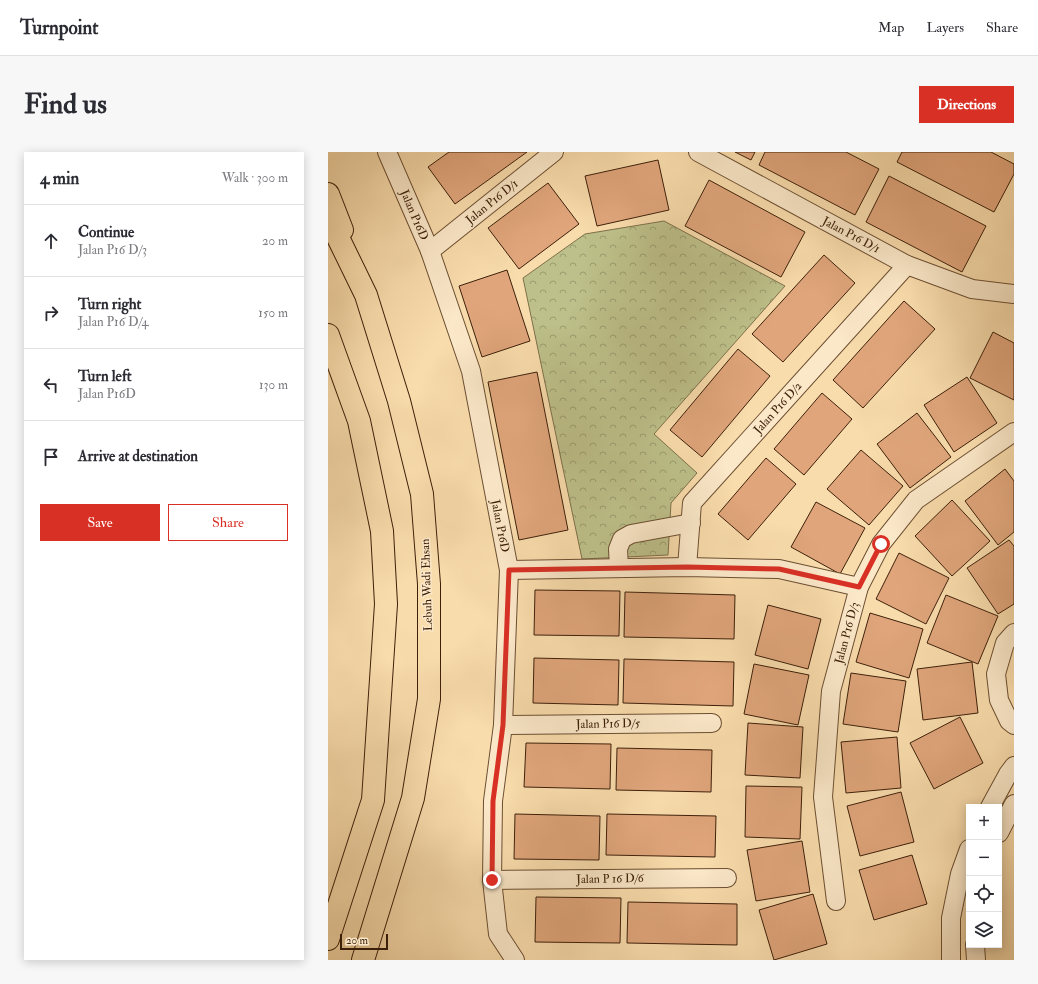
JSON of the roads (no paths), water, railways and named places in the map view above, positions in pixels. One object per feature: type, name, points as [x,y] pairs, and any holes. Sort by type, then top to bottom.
[{"type":"main road","points":[[328,194],[366,295]]},
{"type":"main road","name":"Lebuh Wadi Ehsan","points":[[328,217],[366,295],[399,401],[422,494],[429,584],[429,691],[413,798],[363,960]]},
{"type":"main road","points":[[328,335],[359,421],[382,531],[386,604],[373,800],[328,938]]},
{"type":"street","name":"Jalan P16D","points":[[387,152],[430,251],[471,371],[509,570],[503,725],[493,801],[492,880],[498,934],[515,960]]},
{"type":"street","name":"Jalan P16 D/1","points":[[430,251],[554,152]]},
{"type":"street","name":"Jalan P16 D/1","points":[[698,152],[907,265],[972,289],[1014,294]]},
{"type":"street","name":"Jalan P16 D/2","points":[[687,567],[692,503],[907,265]]},
{"type":"street","name":"Jalan P16 D/3","points":[[836,901],[823,797],[831,691],[859,587],[881,544],[916,500],[1014,432]]},
{"type":"street","points":[[619,568],[618,549],[622,539],[631,534],[691,523]]},
{"type":"street","points":[[509,570],[687,567],[779,569],[859,587]]},
{"type":"street","points":[[1014,633],[1005,643],[996,674],[1000,700],[1009,721],[1014,725]]},
{"type":"street","name":"Jalan P16 D/5","points":[[503,725],[712,723]]},
{"type":"street","points":[[992,804],[1014,766]]},
{"type":"street","points":[[1002,827],[1014,804]]},
{"type":"street","points":[[941,960],[951,951],[951,918],[960,874],[966,857]]},
{"type":"street","name":"Jalan P 16 D/6","points":[[492,880],[728,878]]}]
